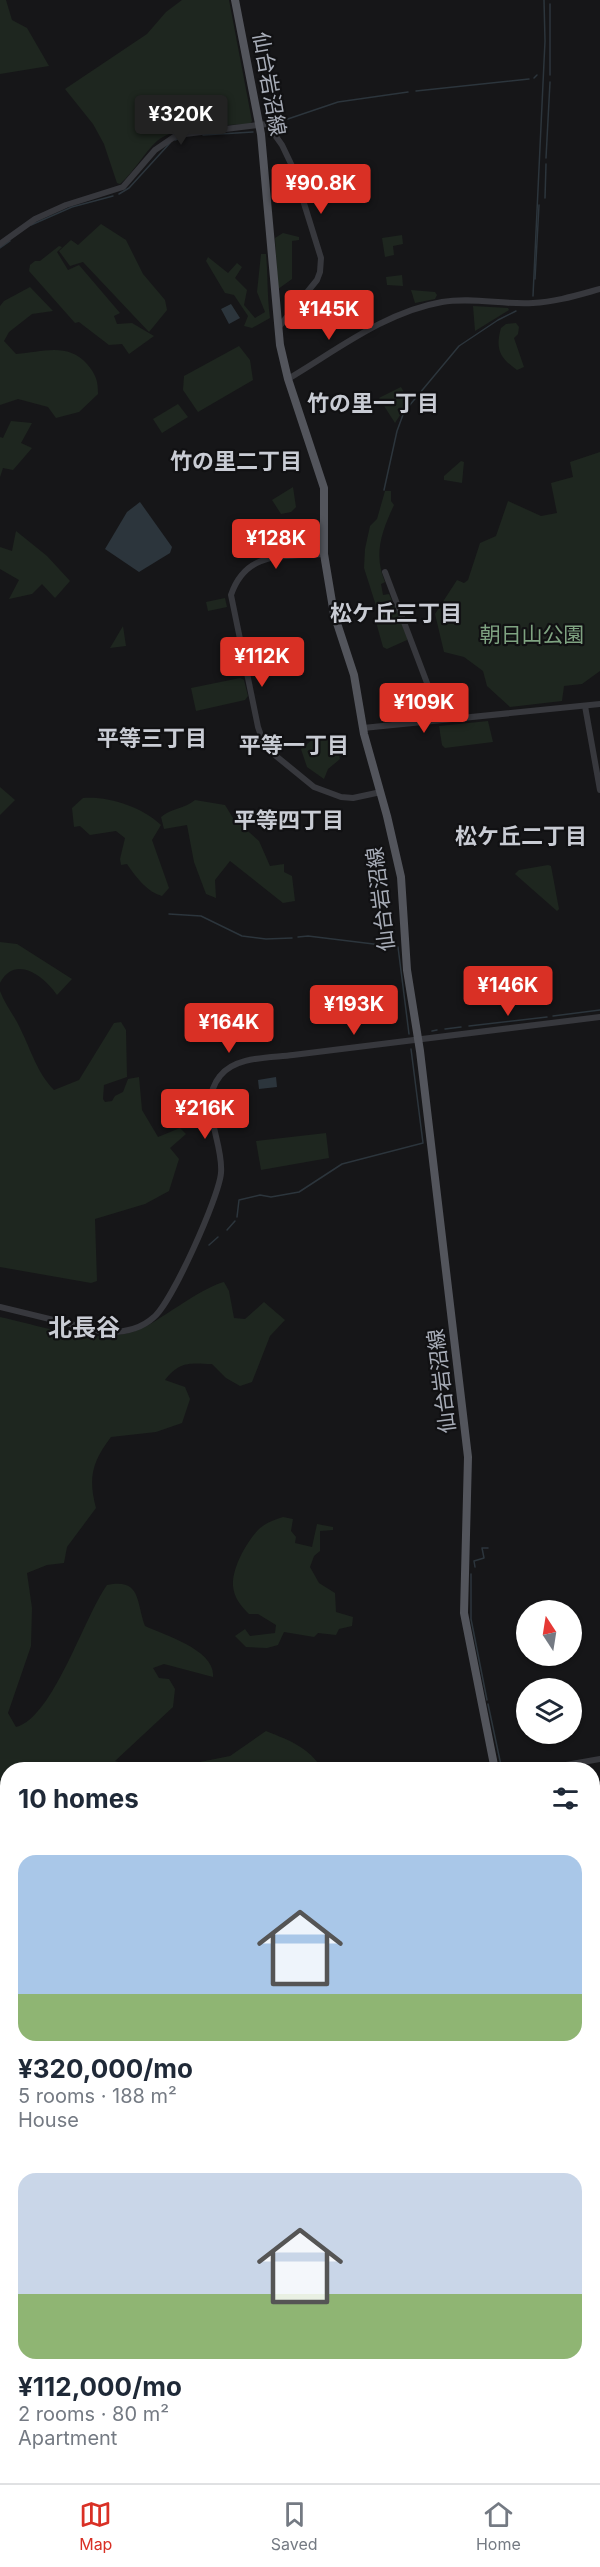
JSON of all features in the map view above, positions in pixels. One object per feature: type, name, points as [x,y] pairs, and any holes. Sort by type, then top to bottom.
[{"type":"main road","name":"仙台岩沼線","points":[[235,0],[260,125],[277,328],[288,379],[324,488],[324,554],[334,614],[356,683],[363,728],[401,877],[404,943],[418,1040],[468,1457],[464,1613],[493,1762]]},
{"type":"street","points":[[0,244],[35,219],[123,187],[155,150],[177,135],[251,128],[264,123],[270,128],[293,168],[321,258],[317,280],[277,328]]},
{"type":"street","points":[[288,379],[382,322],[413,309],[464,300],[526,304],[548,302],[600,289]]},
{"type":"street","points":[[324,554],[256,561],[243,571],[235,582],[231,596],[258,727],[262,742],[271,753],[314,787],[341,797],[353,798],[381,792]]},
{"type":"street","points":[[385,572],[441,720]]},
{"type":"street","points":[[363,728],[600,704]]},
{"type":"street","points":[[585,706],[600,789]]},
{"type":"street","points":[[0,1307],[103,1332],[122,1332],[148,1322],[158,1314],[167,1301],[218,1191],[221,1159],[210,1098],[219,1077],[231,1066],[243,1062],[600,1017]]},
{"type":"street","points":[[583,1762],[600,1759]]},
{"type":"green space","points":[[0,0],[6,0],[12,20],[27,28],[49,66],[0,74]]},
{"type":"green space","points":[[182,0],[229,0],[252,121],[250,124],[189,129],[166,135],[152,146],[120,184],[117,183],[104,144],[93,124],[65,89],[147,34],[166,12]]},
{"type":"green space","points":[[101,224],[126,240],[143,274],[165,300],[167,310],[149,332],[83,262],[70,266],[59,251],[71,240],[78,245]]},
{"type":"green space","points":[[283,233],[299,237],[299,240],[292,241],[292,279],[278,289],[275,238]]},
{"type":"green space","points":[[402,235],[403,244],[393,246],[394,255],[385,257],[382,238]]},
{"type":"green space","points":[[59,246],[62,247],[57,252],[68,270],[79,265],[120,313],[114,316],[117,324],[132,323],[154,336],[129,354],[122,344],[109,345],[79,322],[75,323],[29,271],[30,265],[35,261],[40,261]]},
{"type":"green space","points":[[261,254],[266,254],[270,318],[252,328],[244,326],[248,316],[234,295],[225,293],[206,261],[208,257],[228,273],[237,263],[242,267],[235,278],[247,290],[244,305],[255,318],[265,312],[257,292]]},
{"type":"green space","points":[[402,275],[403,286],[387,285],[386,277]]},
{"type":"green space","points":[[30,287],[53,311],[32,314],[9,332],[4,341],[16,354],[54,350],[80,357],[93,371],[98,385],[98,394],[79,412],[56,418],[48,407],[18,399],[0,405],[0,306],[4,301]]},
{"type":"green space","points":[[411,290],[435,292],[437,295],[435,299],[415,303]]},
{"type":"green space","points":[[473,306],[508,308],[509,310],[475,331]]},
{"type":"green space","points":[[516,323],[519,327],[518,334],[514,338],[524,367],[517,370],[506,361],[499,347],[501,328],[506,324]]},
{"type":"green space","points":[[239,346],[250,360],[253,380],[198,412],[183,390],[184,376]]},
{"type":"green space","points":[[401,387],[409,401],[395,423],[379,398]]},
{"type":"green space","points":[[178,404],[188,417],[162,433],[153,419]]},
{"type":"green space","points":[[11,421],[32,423],[21,443],[32,448],[13,470],[3,468],[0,477],[0,437],[3,438]]},
{"type":"green space","name":"朝日山公園","points":[[600,452],[600,671],[582,684],[564,686],[562,701],[510,707],[487,686],[483,671],[464,657],[444,652],[435,614],[457,580],[464,583],[468,580],[480,543],[496,536],[508,501],[541,516],[557,513],[551,483],[573,477],[570,462]]},
{"type":"green space","points":[[461,461],[464,462],[462,483],[444,480],[444,476]]},
{"type":"green space","points":[[293,487],[296,507],[291,512],[281,514],[272,500]]},
{"type":"green space","points":[[385,491],[391,491],[391,501],[394,505],[380,543],[381,572],[385,582],[381,584],[383,595],[389,594],[407,635],[407,640],[387,649],[383,647],[376,622],[386,620],[379,615],[364,568],[370,526],[377,519]]},
{"type":"green space","points":[[16,531],[47,556],[70,581],[55,598],[42,584],[32,594],[9,599],[19,580],[0,569],[0,547],[12,551]]},
{"type":"green space","points":[[225,598],[227,607],[208,611],[206,602]]},
{"type":"green space","points":[[123,626],[126,646],[110,648]]},
{"type":"green space","points":[[240,678],[244,680],[248,696],[245,700],[196,711],[191,688]]},
{"type":"green space","points":[[488,721],[493,742],[445,748],[442,745],[439,726]]},
{"type":"green space","points":[[335,736],[340,759],[328,769],[324,779],[307,767],[301,749],[312,740]]},
{"type":"green space","points":[[0,787],[15,800],[0,815]]},
{"type":"green space","points":[[83,798],[103,799],[125,804],[161,825],[152,840],[169,888],[162,896],[147,888],[127,864],[121,865],[120,859],[125,838],[116,831],[90,835],[80,826],[74,827],[72,808]]},
{"type":"green space","points":[[195,800],[225,805],[233,818],[259,841],[270,866],[284,864],[284,872],[292,876],[295,901],[283,903],[230,861],[215,880],[216,898],[206,894],[194,862],[187,825],[164,829],[161,817]]},
{"type":"green space","points":[[551,866],[559,909],[557,911],[515,874],[519,870]]},
{"type":"green space","points":[[0,942],[17,944],[72,979],[57,995],[37,975],[21,969],[6,974],[0,983]]},
{"type":"green space","points":[[0,991],[39,1069],[54,1090],[79,1080],[114,1023],[121,1022],[126,1030],[127,1077],[104,1085],[103,1099],[105,1102],[112,1101],[115,1096],[123,1092],[128,1079],[139,1077],[142,1110],[158,1137],[180,1128],[186,1134],[170,1148],[179,1159],[169,1191],[145,1204],[95,1219],[97,1281],[91,1283],[0,1267]]},
{"type":"green space","points":[[326,1133],[329,1158],[261,1170],[256,1141]]},
{"type":"green space","points":[[224,1282],[229,1291],[234,1318],[245,1319],[264,1302],[285,1320],[270,1336],[252,1382],[240,1386],[226,1378],[212,1364],[180,1366],[165,1380],[185,1387],[190,1399],[182,1423],[156,1432],[111,1437],[93,1471],[92,1488],[96,1508],[67,1547],[64,1563],[47,1565],[27,1573],[32,1608],[31,1646],[8,1713],[16,1727],[30,1720],[43,1706],[67,1665],[107,1585],[118,1584],[132,1588],[145,1626],[198,1651],[212,1667],[213,1677],[164,1664],[153,1668],[159,1678],[169,1679],[175,1689],[173,1707],[115,1761],[118,1762],[0,1762],[0,1317],[57,1331],[97,1336],[116,1335],[135,1331],[152,1323],[216,1284]]},
{"type":"green space","points":[[283,1517],[293,1519],[291,1531],[296,1537],[295,1543],[312,1547],[317,1524],[333,1527],[333,1530],[320,1531],[320,1551],[314,1556],[310,1567],[319,1583],[335,1593],[336,1612],[353,1617],[352,1626],[339,1629],[336,1635],[318,1633],[314,1637],[284,1632],[278,1645],[267,1648],[246,1647],[235,1636],[245,1629],[250,1636],[275,1633],[276,1625],[258,1614],[249,1614],[241,1605],[236,1598],[233,1586],[235,1571],[245,1549],[258,1530]]},
{"type":"green space","points":[[266,1731],[298,1746],[317,1762],[200,1762],[230,1756]]},
{"type":"shaded area","points":[[231,304],[240,318],[229,324],[221,309]]},
{"type":"shaded area","points":[[140,502],[172,547],[170,553],[139,572],[105,549],[127,512]]},
{"type":"shaded area","points":[[276,1077],[277,1087],[259,1089],[258,1080]]},
{"type":"waterway","points":[[533,296],[545,41],[544,0]]},
{"type":"waterway","points":[[550,4],[550,75]]},
{"type":"waterway","points":[[534,78],[537,75]]},
{"type":"waterway","points":[[416,91],[529,79]]},
{"type":"waterway","points":[[546,158],[550,82]]},
{"type":"waterway","points":[[273,124],[338,102],[408,92]]},
{"type":"waterway","points":[[203,135],[253,132]]},
{"type":"waterway","points":[[175,140],[183,137]]},
{"type":"waterway","points":[[119,194],[129,188],[170,143]]},
{"type":"waterway","points":[[545,198],[546,164]]},
{"type":"waterway","points":[[31,225],[72,207],[113,196]]},
{"type":"waterway","points":[[535,279],[539,205]]},
{"type":"waterway","points":[[0,248],[10,241]]},
{"type":"waterway","points":[[384,490],[397,431],[404,412],[459,346],[516,311]]},
{"type":"waterway","points":[[169,914],[201,916],[242,936],[266,939],[292,938]]},
{"type":"waterway","points":[[298,937],[308,936],[398,947],[409,1034]]},
{"type":"waterway","points":[[553,1016],[600,1010]]},
{"type":"waterway","points":[[469,1026],[547,1017]]},
{"type":"waterway","points":[[445,1029],[461,1027]]},
{"type":"waterway","points":[[432,1031],[437,1030]]},
{"type":"waterway","points":[[237,1217],[239,1200],[260,1195],[271,1197],[299,1192],[342,1164],[423,1143],[411,1049]]},
{"type":"waterway","points":[[227,1230],[235,1221]]},
{"type":"waterway","points":[[209,1245],[218,1237]]},
{"type":"waterway","points":[[475,1567],[474,1561],[484,1558],[482,1548],[488,1548]]},
{"type":"waterway","points":[[471,1574],[471,1619],[487,1700]]},
{"type":"waterway","points":[[488,1704],[500,1762]]},
{"type":"district","name":"竹の里一丁目","points":[[373,403]]},
{"type":"district","name":"竹の里二丁目","points":[[236,461]]},
{"type":"district","name":"松ケ丘三丁目","points":[[396,613]]},
{"type":"district","name":"平等三丁目","points":[[152,738]]},
{"type":"district","name":"平等一丁目","points":[[294,745]]},
{"type":"district","name":"平等四丁目","points":[[289,820]]},
{"type":"district","name":"松ケ丘二丁目","points":[[521,836]]},
{"type":"district","name":"北長谷","points":[[84,1328]]}]
